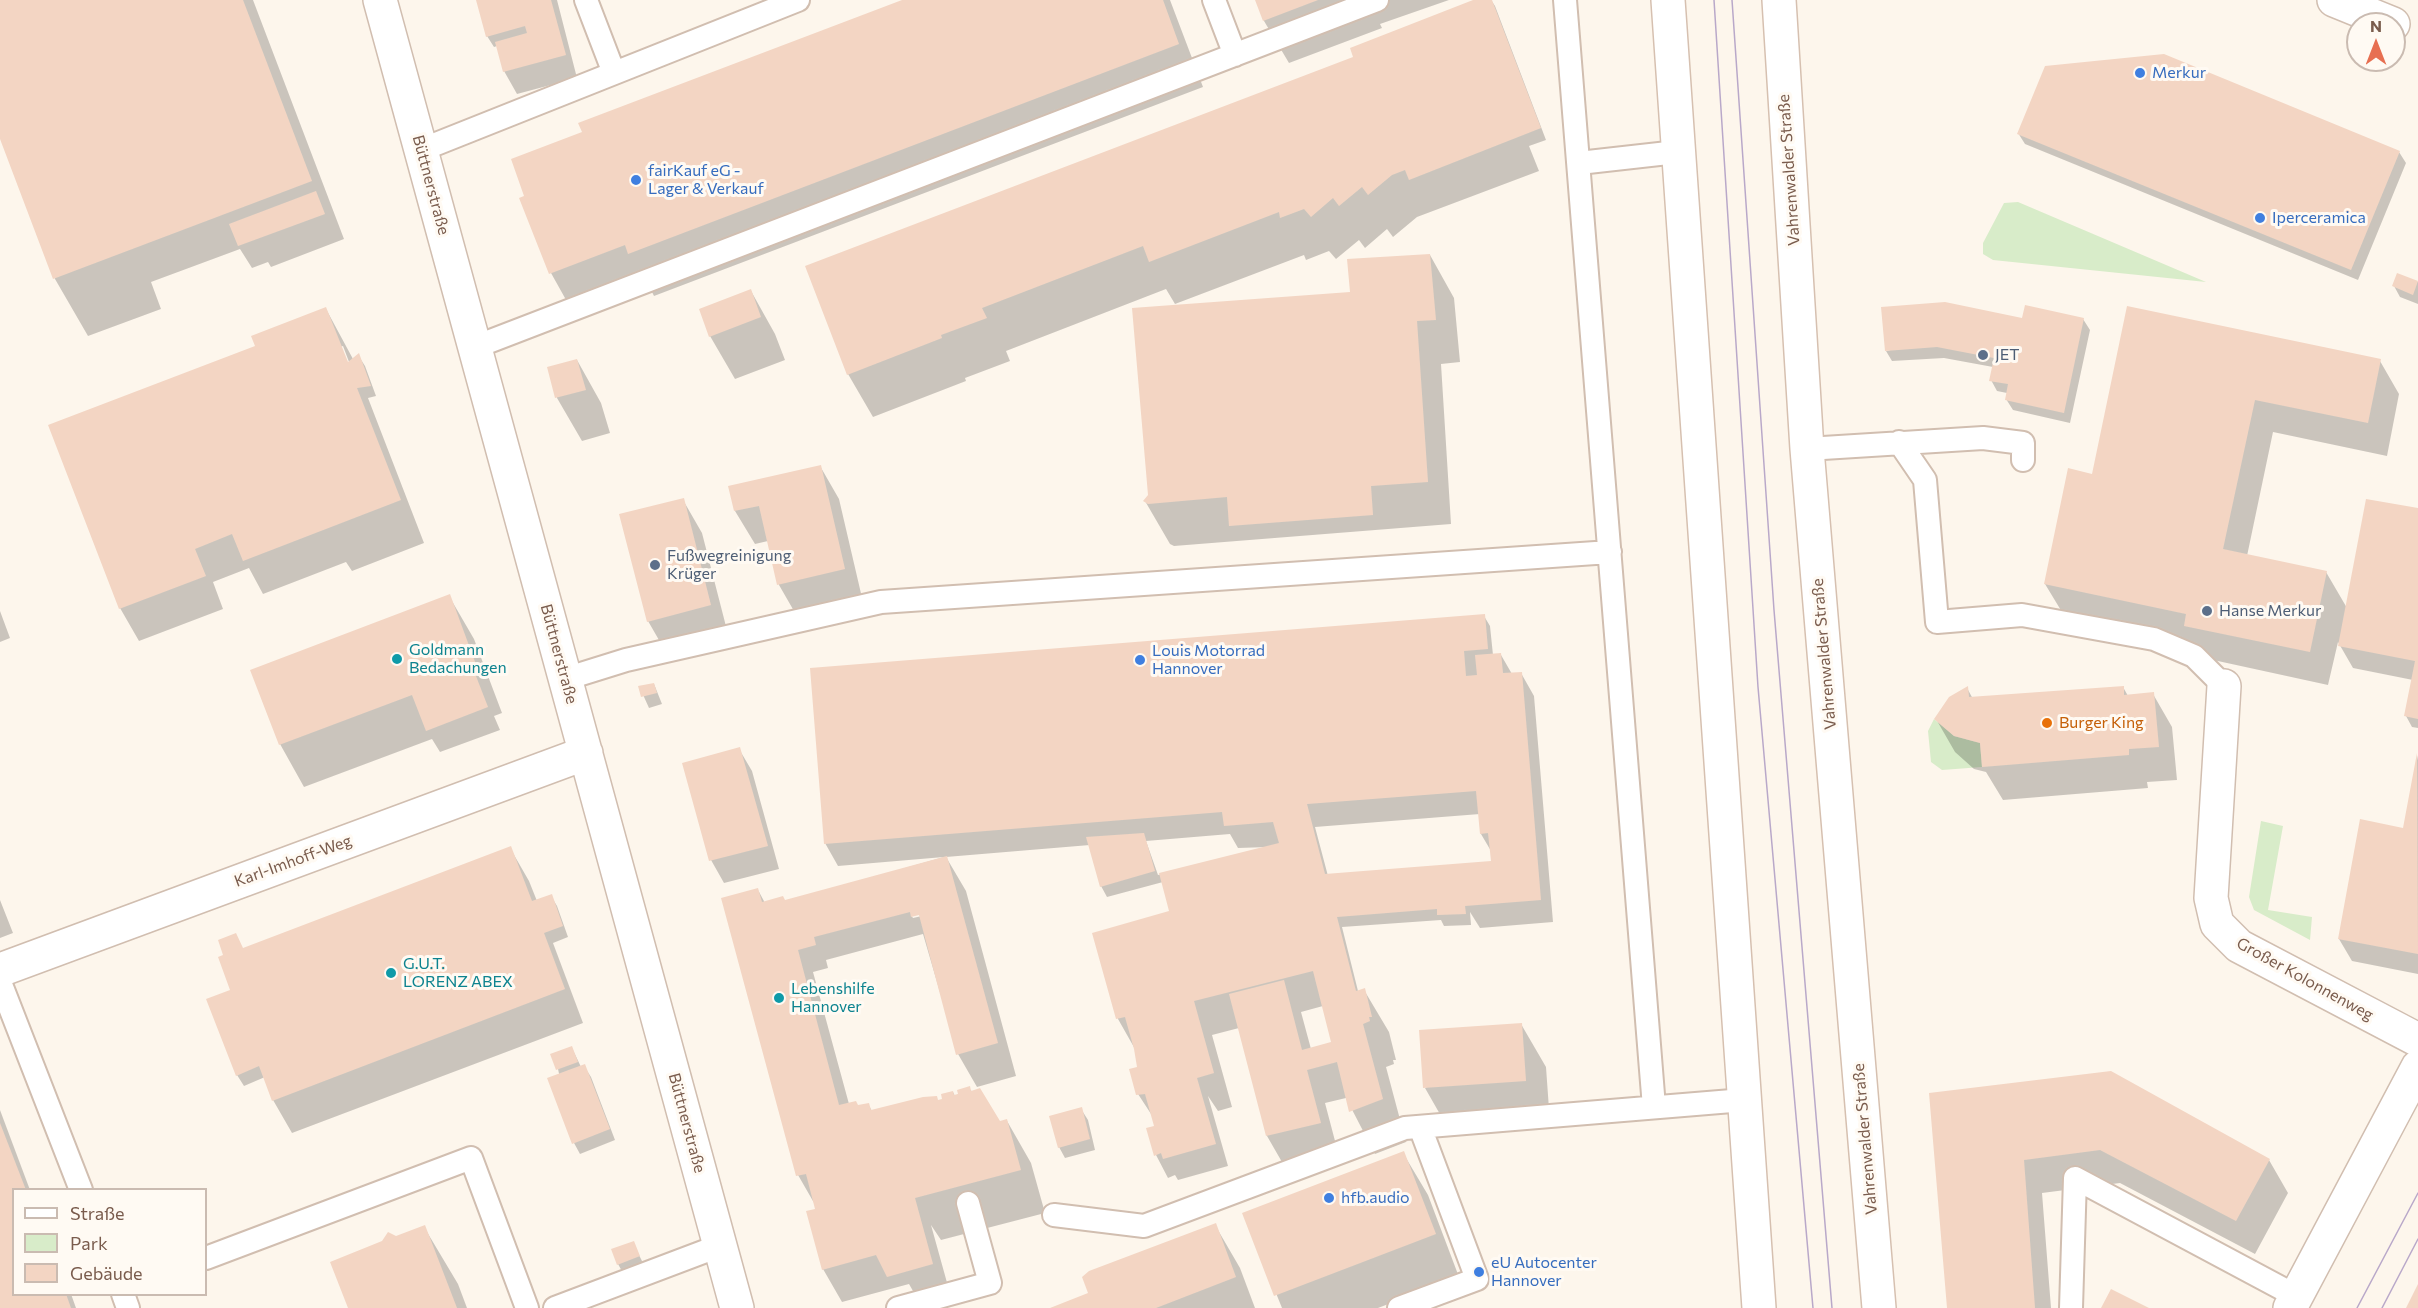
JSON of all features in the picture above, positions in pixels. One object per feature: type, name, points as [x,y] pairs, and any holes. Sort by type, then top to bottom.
[{"type":"street","name":"Büttnerstraße","points":[[380,0],[737,1308]]},
{"type":"street","points":[[1668,0],[1759,1308]]},
{"type":"street","points":[[1779,0],[1790,0]]},
{"type":"street","name":"Vahrenwalder Straße","points":[[1779,0],[1807,449],[1879,1308]]},
{"type":"street","points":[[2334,0],[2364,12]]},
{"type":"street","name":"Großer Kolonnenweg","points":[[2224,686],[2211,898],[2217,924],[2239,946],[2418,1040]]},
{"type":"street","name":"Karl-Imhoff-Weg","points":[[0,970],[586,753]]},
{"type":"street","points":[[2293,1302],[2418,1067]]},
{"type":"lane","points":[[586,0],[614,73]]},
{"type":"lane","points":[[421,150],[798,0]]},
{"type":"lane","points":[[1214,0],[1235,55]]},
{"type":"lane","points":[[475,347],[1377,0]]},
{"type":"lane","points":[[1565,0],[1654,1107]]},
{"type":"lane","points":[[1579,163],[1677,152]]},
{"type":"lane","points":[[1807,449],[1983,438],[2023,443],[2023,460]]},
{"type":"lane","points":[[1899,442],[1925,480],[1937,622],[2022,615],[2154,639],[2194,656],[2224,686]]},
{"type":"lane","points":[[565,679],[626,660],[881,602],[1610,552]]},
{"type":"lane","points":[[0,982],[80,1188]]},
{"type":"lane","points":[[1054,1215],[1144,1226],[1405,1128],[1744,1100]]},
{"type":"lane","points":[[1399,1308],[1477,1278],[1420,1127]]},
{"type":"lane","points":[[207,1257],[471,1158],[527,1308]]},
{"type":"lane","points":[[2071,1308],[2075,1178],[2293,1302]]},
{"type":"lane","points":[[898,1308],[990,1283],[968,1203]]},
{"type":"lane","points":[[555,1308],[719,1246]]},
{"type":"green space","points":[[2018,202],[2206,282],[1993,260],[1983,254],[1983,243],[2004,203]]},
{"type":"green space","points":[[1934,719],[1954,736],[1980,743],[1982,767],[1942,770],[1931,762],[1928,731]]},
{"type":"green space","points":[[2261,821],[2283,826],[2268,910],[2312,917],[2310,940],[2254,910],[2249,897]]},
{"type":"building","points":[[0,0],[243,0],[312,181],[53,279],[0,139]]},
{"type":"building","points":[[476,0],[551,0],[566,55],[503,72],[495,42],[527,33],[525,26],[486,37]]},
{"type":"building","points":[[902,0],[1163,0],[1179,44],[628,254],[625,245],[549,274],[519,198],[524,196],[511,159],[582,132],[578,123]]},
{"type":"building","points":[[1255,0],[1318,0],[1263,21]]},
{"type":"building","points":[[1473,0],[1492,0],[1541,128],[1409,180],[1405,170],[1392,175],[1368,195],[1362,187],[1339,206],[1333,198],[1311,217],[1304,209],[1280,218],[1279,212],[1149,262],[1143,246],[982,308],[987,318],[847,375],[805,266],[1353,57],[1350,48]]},
{"type":"building","points":[[2164,54],[2400,151],[2351,270],[2017,134],[2045,66]]},
{"type":"building","points":[[316,191],[325,214],[238,246],[229,224]]},
{"type":"building","points":[[1430,254],[1436,320],[1417,321],[1428,482],[1371,486],[1373,515],[1229,526],[1227,497],[1148,504],[1143,501],[1148,495],[1132,308],[1350,292],[1347,259]]},
{"type":"building","points":[[2397,273],[2418,281],[2413,295],[2392,286]]},
{"type":"building","points":[[751,289],[761,317],[709,337],[699,309]]},
{"type":"building","points":[[1945,302],[2022,318],[2025,305],[2084,318],[2064,413],[2005,400],[2008,384],[1989,381],[1994,358],[1937,347],[1885,351],[1881,307]]},
{"type":"building","points":[[2127,306],[2381,359],[2368,423],[2255,400],[2223,549],[2327,571],[2310,652],[2184,626],[2186,614],[2044,584],[2068,468],[2092,474]]},
{"type":"building","points":[[326,307],[348,362],[359,353],[371,386],[357,388],[401,500],[243,561],[232,534],[195,549],[206,576],[119,609],[48,425],[255,346],[251,336]]},
{"type":"building","points":[[577,359],[586,390],[555,398],[547,367]]},
{"type":"building","points":[[821,465],[845,569],[777,585],[759,506],[734,511],[728,486]]},
{"type":"building","points":[[684,498],[711,605],[647,622],[619,514]]},
{"type":"building","points":[[2366,499],[2418,508],[2418,719],[2404,716],[2415,661],[2338,646]]},
{"type":"building","points":[[450,594],[478,670],[474,671],[488,707],[426,731],[412,695],[279,745],[250,670]]},
{"type":"building","points":[[1485,614],[1488,649],[1464,651],[1466,676],[1477,675],[1475,655],[1501,653],[1503,673],[1522,672],[1541,900],[1465,906],[1466,914],[1437,915],[1437,909],[1337,917],[1356,991],[1365,988],[1372,1017],[1369,1017],[1370,1021],[1363,1024],[1383,1099],[1349,1112],[1337,1062],[1307,1070],[1321,1123],[1266,1136],[1229,994],[1284,980],[1302,1050],[1331,1042],[1313,971],[1194,1001],[1214,1073],[1197,1078],[1216,1144],[1163,1159],[1161,1153],[1154,1156],[1146,1128],[1154,1126],[1145,1094],[1136,1095],[1129,1069],[1137,1067],[1134,1049],[1125,1017],[1116,1019],[1092,933],[1169,911],[1159,873],[1279,843],[1273,822],[1224,826],[1222,812],[824,844],[810,668]],"holes":[[[1476,791],[1480,834],[1488,833],[1491,861],[1325,874],[1307,804]]]},
{"type":"building","points":[[654,683],[657,693],[641,697],[638,686]]},
{"type":"building","name":"Burger King","points":[[1968,686],[1969,697],[2124,686],[2124,695],[2154,692],[2159,747],[2129,749],[2129,755],[1982,767],[1980,743],[1954,736],[1934,719],[1949,697]]},
{"type":"building","points":[[740,747],[768,846],[709,861],[682,763]]},
{"type":"building","points":[[2417,753],[2418,954],[2338,939],[2360,819],[2403,828]]},
{"type":"building","points":[[1144,833],[1155,871],[1100,887],[1086,837]]},
{"type":"building","name":"G.U.T. LORENZ ABEX","points":[[511,846],[532,901],[552,894],[563,926],[544,933],[565,989],[272,1101],[259,1066],[236,1076],[206,999],[230,990],[218,957],[223,955],[218,940],[236,933],[243,948]]},
{"type":"building","points":[[947,856],[998,1043],[956,1055],[919,915],[911,917],[910,912],[814,937],[816,945],[798,950],[839,1105],[856,1101],[858,1105],[869,1103],[871,1110],[923,1097],[937,1096],[938,1100],[942,1099],[941,1094],[953,1091],[954,1095],[958,1094],[957,1090],[970,1086],[971,1091],[980,1088],[1000,1121],[1007,1119],[1021,1170],[915,1198],[933,1264],[887,1277],[876,1255],[822,1270],[806,1211],[815,1209],[806,1174],[796,1176],[721,898],[758,888],[762,902],[783,896],[785,900]]},
{"type":"building","points":[[1522,1023],[1526,1081],[1423,1088],[1419,1030]]},
{"type":"building","points":[[572,1046],[578,1062],[556,1070],[550,1054]]},
{"type":"building","points":[[585,1064],[610,1129],[572,1144],[547,1078]]},
{"type":"building","points":[[2111,1071],[2270,1159],[2236,1221],[2100,1150],[2024,1160],[2035,1308],[1947,1308],[1929,1093]]},
{"type":"building","points":[[1082,1107],[1090,1139],[1058,1148],[1049,1116]]},
{"type":"building","points":[[0,1123],[25,1188],[12,1188],[12,1296],[67,1296],[71,1308],[0,1308]]},
{"type":"building","points":[[1404,1151],[1436,1234],[1274,1296],[1242,1213]]},
{"type":"building","points":[[1216,1223],[1236,1277],[1156,1308],[1050,1308],[1088,1293],[1082,1277],[1089,1271]]},
{"type":"building","points":[[425,1225],[457,1308],[348,1308],[330,1262],[382,1241],[388,1232],[396,1236]]},
{"type":"building","points":[[634,1241],[640,1256],[617,1265],[611,1249]]},
{"type":"building","points":[[2418,1284],[2418,1308],[2406,1308]]},
{"type":"building","points":[[2111,1289],[2149,1308],[2101,1308]]},
{"type":"tram line","points":[[1714,0],[1758,687],[1813,1308]]},
{"type":"tram line","points":[[1732,0],[1774,610],[1832,1308]]},
{"type":"tram line","points":[[2357,1308],[2418,1193]]},
{"type":"tram line","points":[[2382,1308],[2418,1239]]},
{"type":"place","name":"Merkur","points":[[2140,73]]},
{"type":"place","name":"fairKauf eG - Lager & Verkauf","points":[[636,180]]},
{"type":"place","name":"Iperceramica","points":[[2260,218]]},
{"type":"place","name":"JET","points":[[1983,355]]},
{"type":"place","name":"Fußwegreinigung Krüger","points":[[655,565]]},
{"type":"place","name":"Hanse Merkur","points":[[2207,611]]},
{"type":"place","name":"Goldmann Bedachungen","points":[[397,659]]},
{"type":"place","name":"Louis Motorrad Hannover","points":[[1140,660]]},
{"type":"place","name":"Burger King","points":[[2047,723]]},
{"type":"place","name":"G.U.T. LORENZ ABEX","points":[[391,973]]},
{"type":"place","name":"Lebenshilfe Hannover","points":[[779,998]]},
{"type":"place","name":"hfb.audio","points":[[1329,1198]]},
{"type":"place","name":"eU Autocenter Hannover","points":[[1479,1272]]}]
